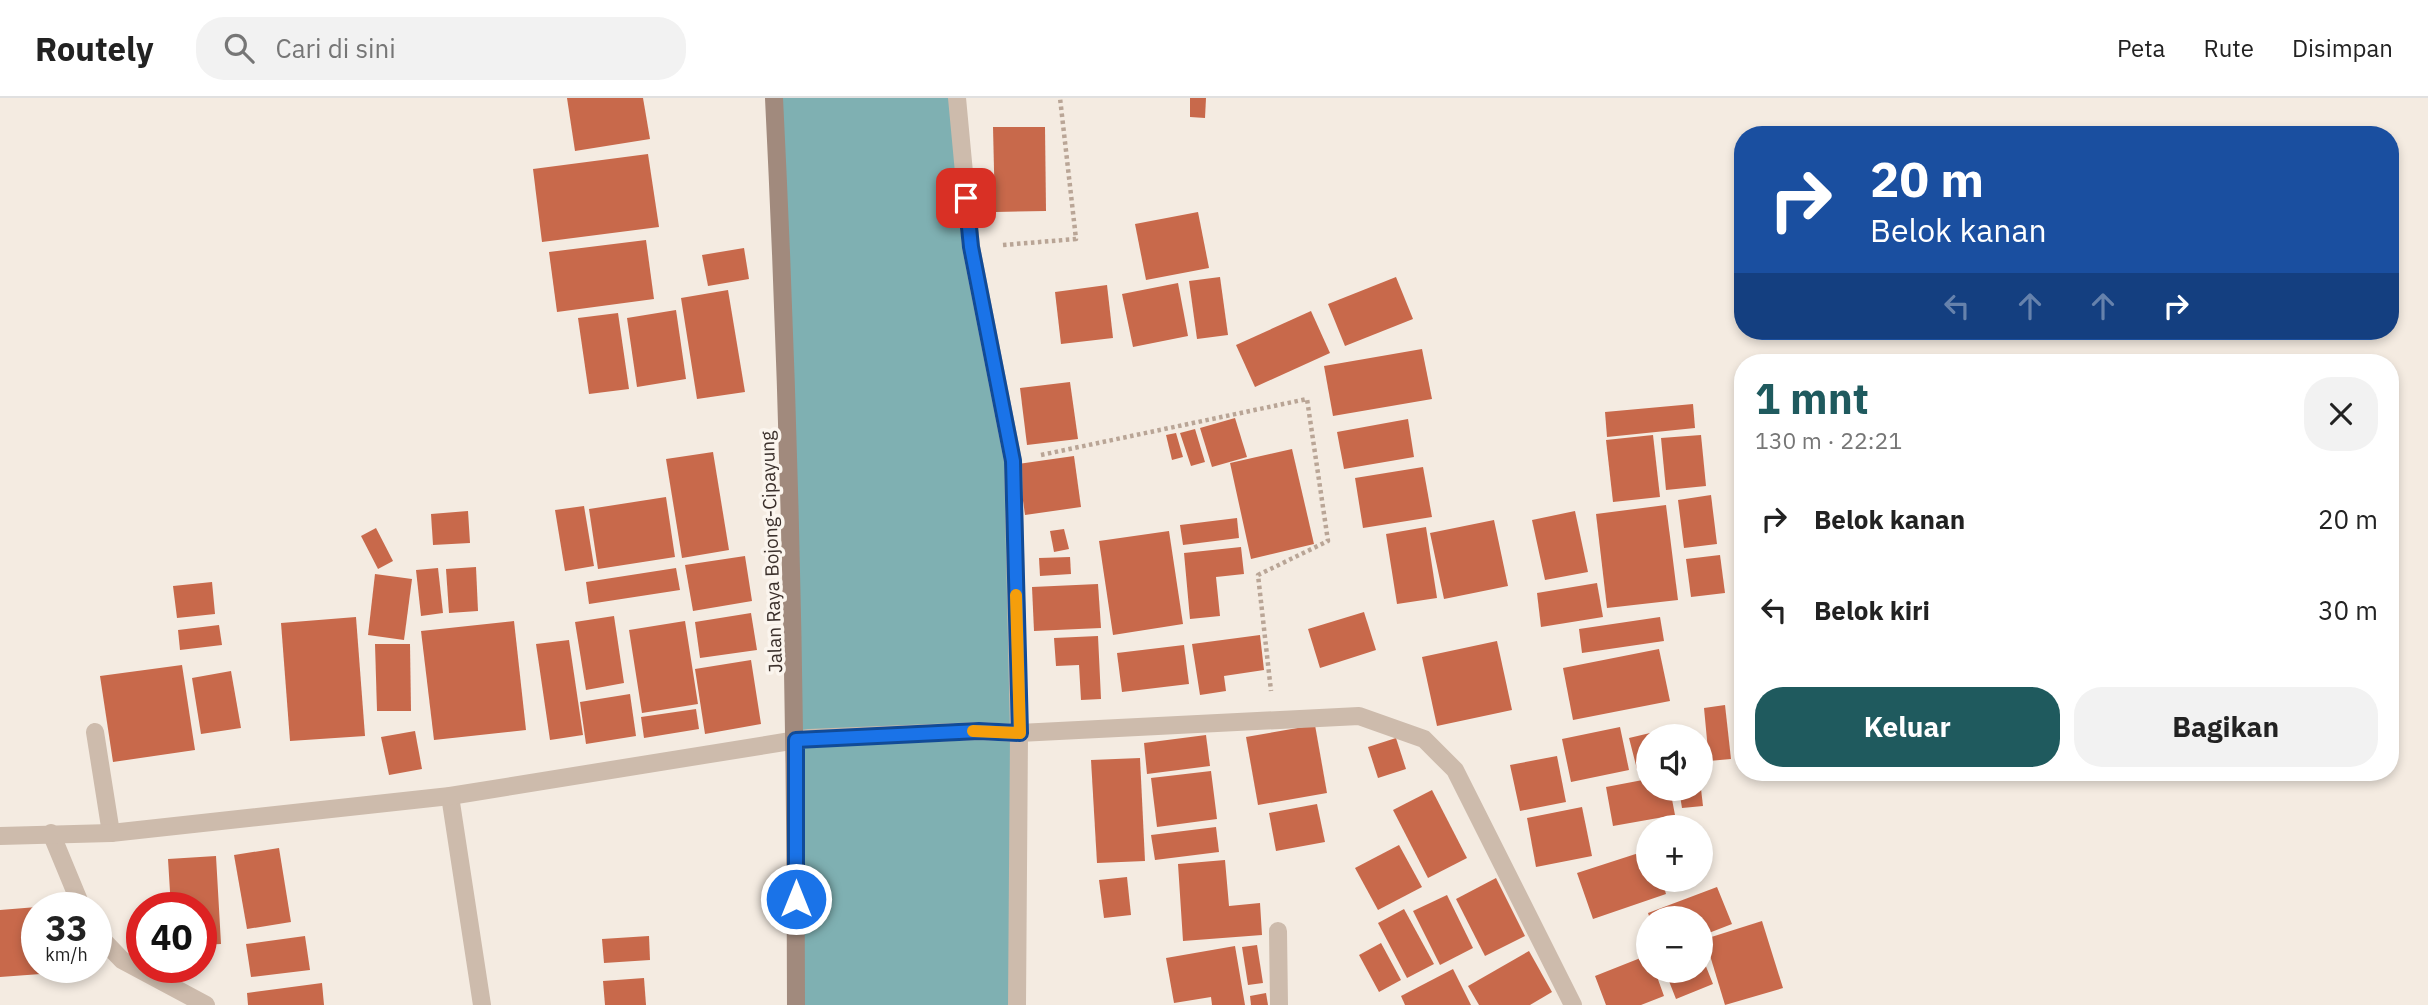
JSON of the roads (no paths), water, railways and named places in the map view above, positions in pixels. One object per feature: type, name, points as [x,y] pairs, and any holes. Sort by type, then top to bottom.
[{"type":"street","name":"Jalan Raya Bojong-Cipayung","points":[[774,98],[803,739],[796,1005]]},
{"type":"street","points":[[957,98],[971,247],[1013,461],[1020,733],[1017,1005]]},
{"type":"street","points":[[0,836],[111,833],[450,796],[803,739],[979,731],[1020,733],[1359,716],[1424,739],[1455,770],[1573,1005]]},
{"type":"street","points":[[94,732],[111,833]]},
{"type":"street","points":[[450,796],[482,1005]]},
{"type":"street","points":[[51,833],[75,892]]},
{"type":"street","points":[[1278,930],[1279,1005]]},
{"type":"street","points":[[112,950],[122,960],[206,1005]]},
{"type":"water","points":[[774,98],[957,98],[971,247],[1013,461],[1017,1005],[796,1005]]}]
